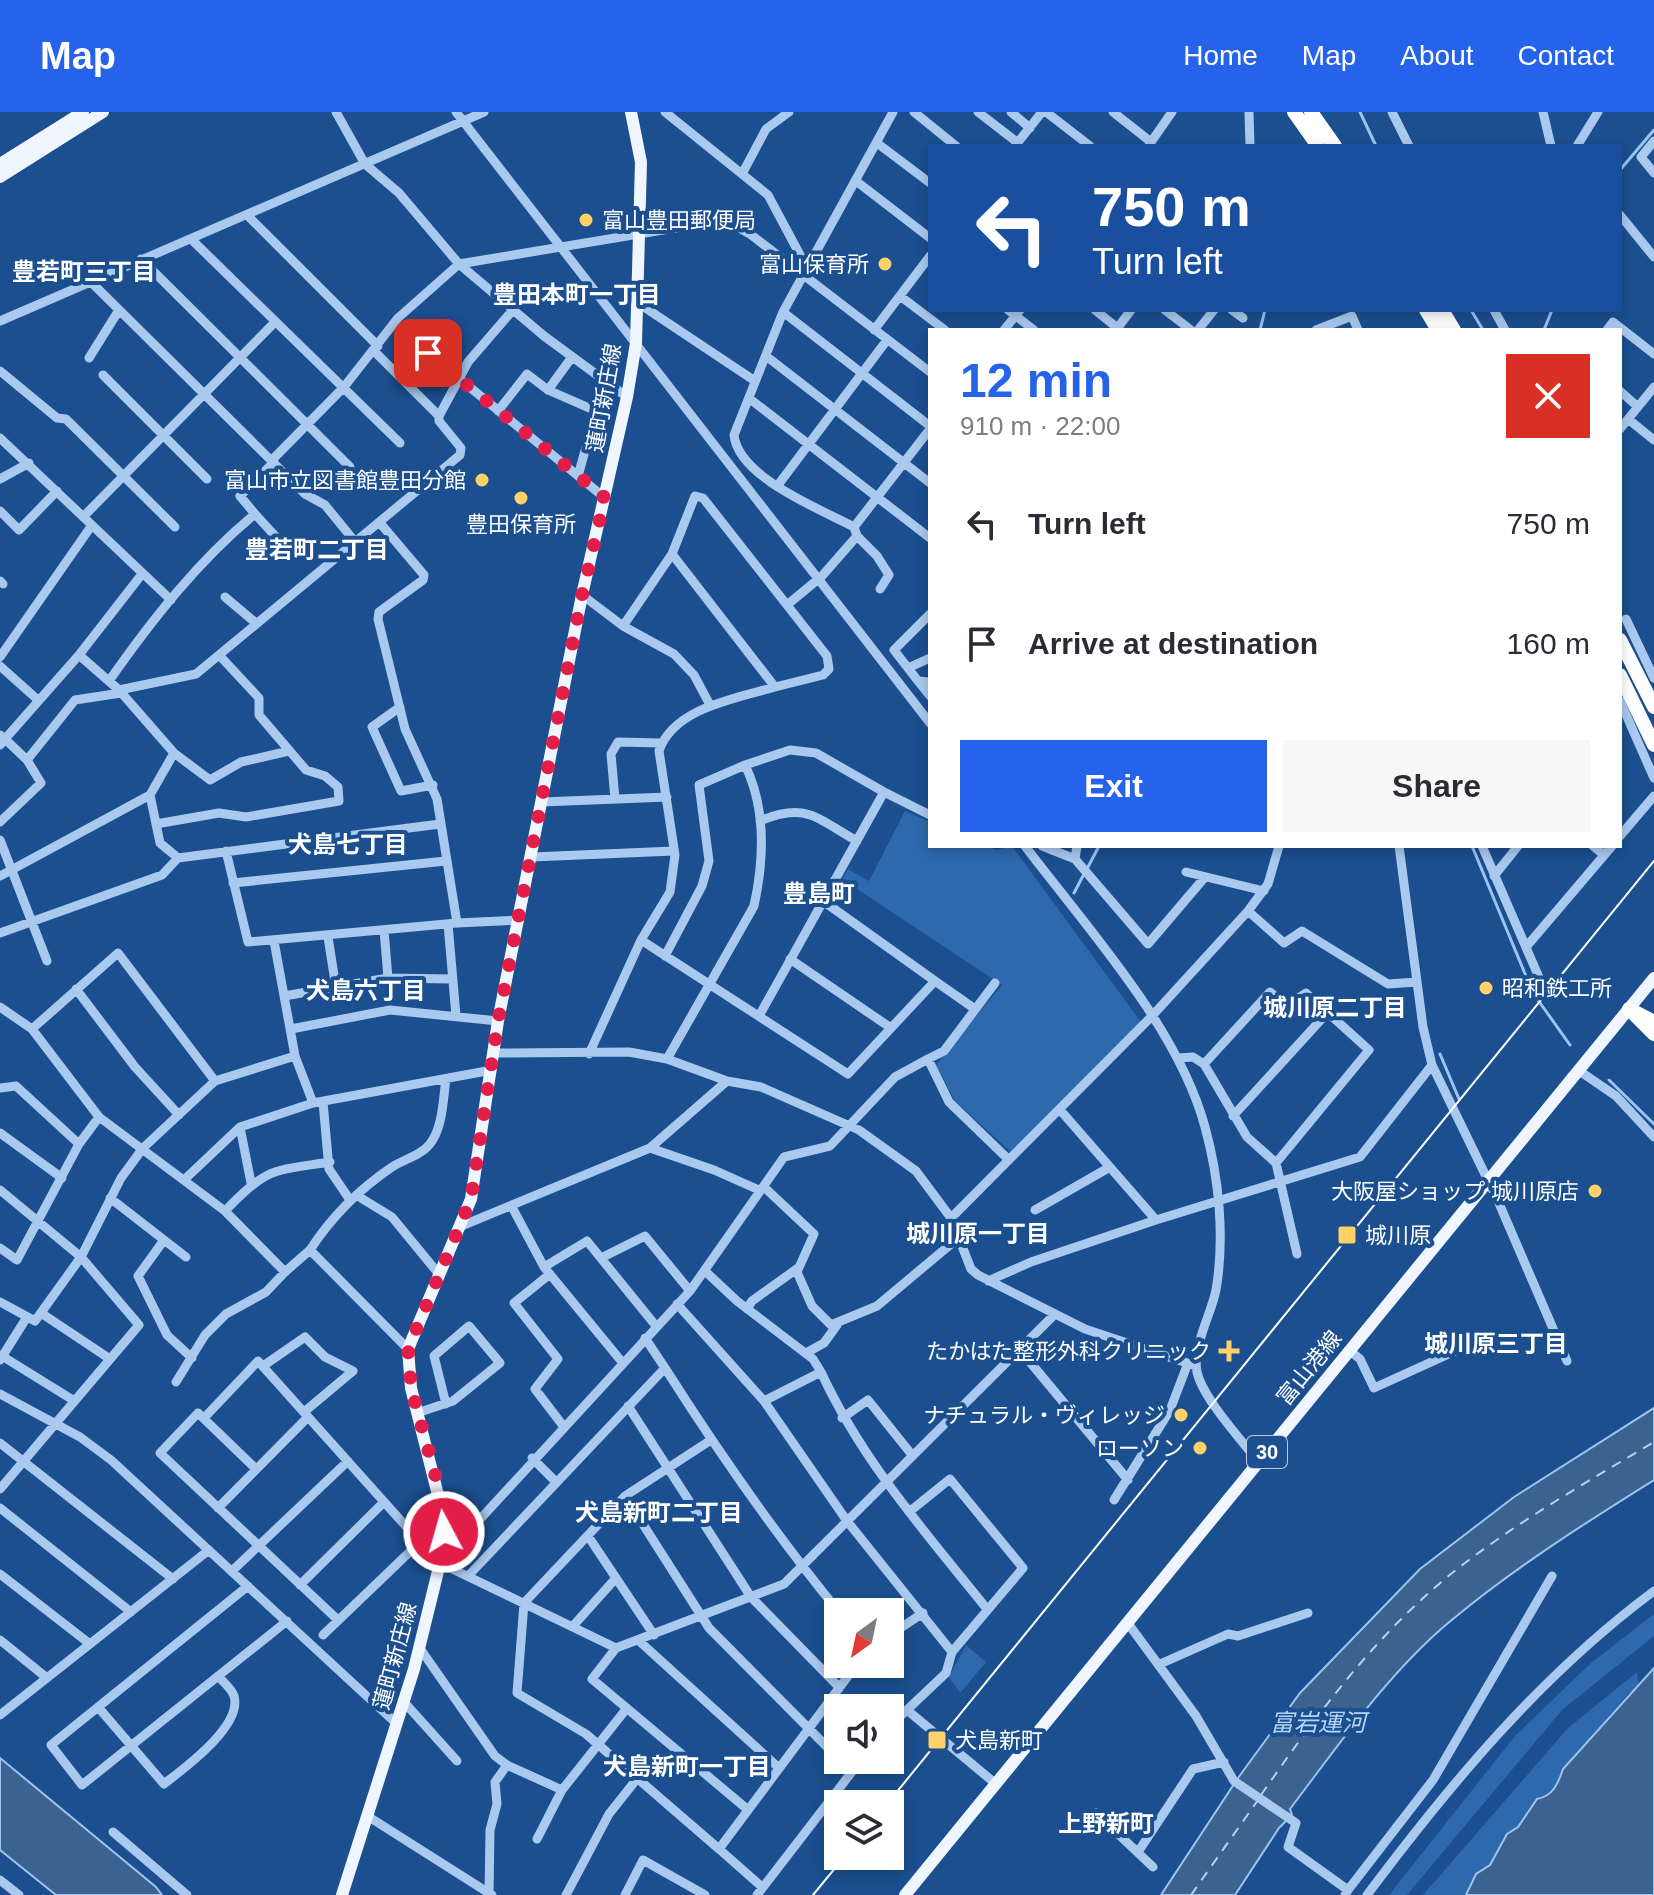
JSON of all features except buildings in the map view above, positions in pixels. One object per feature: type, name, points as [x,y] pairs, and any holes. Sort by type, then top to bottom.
[{"type":"highway","points":[[1294,112],[1317,144]]},
{"type":"highway","points":[[1311,112],[1334,144]]},
{"type":"highway","points":[[1622,644],[1654,707]]},
{"type":"highway","points":[[1622,679],[1654,745]]},
{"type":"highway","points":[[1629,1009],[1654,1022]]},
{"type":"highway","points":[[1629,1009],[1654,1034]]},
{"type":"main road","points":[[0,164],[83,112]]},
{"type":"main road","points":[[0,177],[103,112]]},
{"type":"main road","name":"蓮町新庄線","points":[[342,1895],[404,1702],[441,1560],[443,1515],[407,1369],[408,1349],[471,1199],[498,1021],[582,595],[627,397],[636,343],[641,162],[631,112]]},
{"type":"main road","name":"富山港線","points":[[905,1895],[1654,978]]},
{"type":"street","points":[[336,112],[365,164],[399,193],[459,264],[512,311],[627,397]]},
{"type":"street","points":[[0,321],[365,164],[459,116],[484,112]]},
{"type":"street","points":[[665,112],[768,195],[805,271]]},
{"type":"street","points":[[742,174],[766,129],[789,112]]},
{"type":"street","points":[[914,112],[954,144]]},
{"type":"street","points":[[978,112],[1015,144]]},
{"type":"street","points":[[1011,112],[1030,128]]},
{"type":"street","points":[[1017,144],[1044,112],[1087,144]]},
{"type":"street","points":[[1113,112],[1149,144],[1172,112]]},
{"type":"street","points":[[1249,112],[1250,144]]},
{"type":"street","points":[[1392,112],[1408,144]]},
{"type":"street","points":[[1543,112],[1551,144]]},
{"type":"street","points":[[1578,144],[1598,112]]},
{"type":"street","points":[[880,589],[889,575],[855,532],[760,475],[735,445],[734,435],[783,312],[892,113]]},
{"type":"street","points":[[459,116],[928,720]]},
{"type":"street","points":[[1654,141],[1641,157],[1654,173]]},
{"type":"street","points":[[877,143],[928,181]]},
{"type":"street","points":[[856,181],[928,236]]},
{"type":"street","points":[[247,215],[439,416]]},
{"type":"street","points":[[1622,217],[1654,257]]},
{"type":"street","points":[[277,538],[240,496],[344,387],[398,318],[459,264],[640,232],[699,224],[734,225],[805,271],[874,330],[928,371]]},
{"type":"street","points":[[191,239],[400,443]]},
{"type":"street","points":[[141,259],[350,467]]},
{"type":"street","points":[[874,330],[928,259]]},
{"type":"street","points":[[91,282],[305,494],[325,505],[356,543]]},
{"type":"street","points":[[900,296],[942,328]]},
{"type":"street","points":[[635,301],[755,381]]},
{"type":"street","points":[[89,358],[119,310]]},
{"type":"street","points":[[27,760],[75,700],[196,674],[460,455],[461,448],[439,421],[439,416],[468,362],[512,311]]},
{"type":"street","points":[[783,312],[928,426]]},
{"type":"street","points":[[1014,312],[1032,328]]},
{"type":"street","points":[[1097,312],[1117,328]]},
{"type":"street","points":[[1168,312],[1188,328]]},
{"type":"street","points":[[1200,328],[1212,312]]},
{"type":"street","points":[[1235,312],[1243,318]]},
{"type":"street","points":[[1321,328],[1352,316],[1357,328]]},
{"type":"street","points":[[83,517],[275,322]]},
{"type":"street","points":[[1622,329],[1654,354]]},
{"type":"street","points":[[778,485],[887,340]]},
{"type":"street","points":[[428,353],[605,498]]},
{"type":"street","points":[[766,356],[928,481]]},
{"type":"street","points":[[548,390],[572,357]]},
{"type":"street","points":[[0,371],[57,418],[66,419],[175,527]]},
{"type":"street","points":[[498,411],[527,374],[548,390],[596,411],[578,476]]},
{"type":"street","points":[[103,375],[207,479]]},
{"type":"street","points":[[1622,426],[1654,387]]},
{"type":"street","points":[[1622,393],[1638,407]]},
{"type":"street","points":[[750,399],[928,536]]},
{"type":"street","points":[[1628,419],[1654,440]]},
{"type":"street","points":[[787,605],[818,579],[928,431]]},
{"type":"street","points":[[0,438],[171,600]]},
{"type":"street","points":[[0,479],[29,463]]},
{"type":"street","points":[[0,511],[19,530],[57,491]]},
{"type":"street","points":[[589,1054],[641,940],[670,892],[674,851],[659,751],[661,743],[674,728],[710,705],[823,675],[829,669],[827,656],[703,498],[695,496],[672,554],[623,626]]},
{"type":"street","points":[[109,681],[171,600],[228,536],[255,514]]},
{"type":"street","points":[[380,523],[424,575],[423,580],[379,612],[378,619],[405,729],[433,785],[446,861],[456,1016]]},
{"type":"street","points":[[0,657],[92,525]]},
{"type":"street","points":[[672,554],[775,687]]},
{"type":"street","points":[[0,822],[41,783],[27,760],[2,740],[79,655],[142,574]]},
{"type":"street","points":[[582,595],[623,626],[674,654],[694,675],[710,705]]},
{"type":"street","points":[[225,597],[256,623]]},
{"type":"street","points":[[928,616],[894,650],[928,694]]},
{"type":"street","points":[[1626,619],[1654,679],[1623,717],[1654,778]]},
{"type":"street","points":[[79,655],[120,692],[174,753],[210,780],[241,762],[289,751]]},
{"type":"street","points":[[156,824],[219,813],[246,817],[339,801],[338,787],[325,776],[306,770],[259,715],[259,698],[219,655]]},
{"type":"street","points":[[908,668],[928,659]]},
{"type":"street","points":[[0,666],[38,700]]},
{"type":"street","points":[[918,681],[928,682]]},
{"type":"street","points":[[400,707],[372,727],[401,791],[433,785]]},
{"type":"street","points":[[615,799],[611,754],[618,742],[661,743]]},
{"type":"street","points":[[665,956],[702,886],[709,861],[699,785],[790,750],[816,753],[928,814]]},
{"type":"street","points":[[0,876],[150,795],[174,753]]},
{"type":"street","points":[[667,1059],[711,987],[754,906],[760,878],[760,821],[755,785],[745,765]]},
{"type":"street","points":[[759,1016],[884,792]]},
{"type":"street","points":[[150,795],[160,843],[178,858]]},
{"type":"street","points":[[1622,834],[1654,796]]},
{"type":"street","points":[[542,802],[667,797]]},
{"type":"street","points":[[760,821],[782,811],[797,810],[857,841]]},
{"type":"street","points":[[0,933],[162,875],[178,858],[440,824]]},
{"type":"street","points":[[0,840],[47,961]]},
{"type":"street","points":[[1026,848],[1152,1016],[1178,1058],[1205,1127],[1218,1201],[1217,1281],[1192,1365],[1170,1410],[1114,1500]]},
{"type":"street","points":[[1047,848],[1075,859],[1148,944],[1205,877]]},
{"type":"street","points":[[1075,859],[1077,848]]},
{"type":"street","points":[[951,1218],[1061,1111],[1248,911],[1264,891],[1278,848]]},
{"type":"street","points":[[1399,848],[1417,982],[1432,1065],[1567,1361]]},
{"type":"street","points":[[1483,848],[1541,982]]},
{"type":"street","points":[[1494,876],[1516,848]]},
{"type":"street","points":[[1595,848],[1604,855]]},
{"type":"street","points":[[1526,947],[1610,848]]},
{"type":"street","points":[[226,851],[248,942],[519,920]]},
{"type":"street","points":[[532,857],[674,851]]},
{"type":"street","points":[[233,883],[446,861]]},
{"type":"street","points":[[1186,872],[1264,891]]},
{"type":"street","points":[[823,901],[975,1009]]},
{"type":"street","points":[[1248,911],[1284,943],[1302,931],[1388,984],[1417,982]]},
{"type":"street","points":[[384,930],[388,978]]},
{"type":"street","points":[[328,937],[336,988]]},
{"type":"street","points":[[641,940],[848,1074],[935,981]]},
{"type":"street","points":[[274,941],[295,1056],[318,1102],[329,1169],[353,1197],[392,1217],[438,1273]]},
{"type":"street","points":[[32,1029],[118,953],[215,1081]]},
{"type":"street","points":[[790,959],[891,1028]]},
{"type":"street","points":[[284,996],[388,978],[452,979]]},
{"type":"street","points":[[441,1560],[532,1458],[690,1291],[784,1157],[830,1146],[895,1077],[944,1051],[995,983]]},
{"type":"street","points":[[76,989],[135,1067],[179,1115]]},
{"type":"street","points":[[1204,1064],[1270,992],[1286,1006],[1306,993],[1369,1050],[1276,1163]]},
{"type":"street","points":[[0,1007],[32,1029],[99,1117],[225,1211],[285,1272]]},
{"type":"street","points":[[291,1029],[390,1010],[498,1021]]},
{"type":"street","points":[[1233,1116],[1328,1012]]},
{"type":"street","points":[[494,1053],[629,1052],[667,1059],[727,1081],[761,1087],[848,1126],[916,1171],[951,1218],[971,1269],[988,1281],[1085,1329],[1192,1365],[1203,1387],[1259,1463]]},
{"type":"street","points":[[0,1302],[35,1321],[81,1257],[110,1198],[143,1148],[215,1081],[295,1056]]},
{"type":"street","points":[[1178,1058],[1193,1057],[1204,1064],[1247,1137],[1276,1163],[1297,1254]]},
{"type":"street","points":[[928,1059],[949,1102],[1009,1160]]},
{"type":"street","points":[[988,1281],[1031,1262],[1156,1220],[1360,1157],[1432,1065]]},
{"type":"street","points":[[184,1180],[240,1127],[318,1102],[492,1070]]},
{"type":"street","points":[[1578,1070],[1616,1096],[1654,1137]]},
{"type":"street","points":[[176,1382],[205,1335],[226,1314],[266,1292],[310,1250],[330,1219],[353,1197],[393,1166],[429,1146],[439,1125],[446,1079]]},
{"type":"street","points":[[459,1227],[650,1148],[727,1081]]},
{"type":"street","points":[[0,1088],[16,1086],[79,1144]]},
{"type":"street","points":[[1061,1111],[1156,1220]]},
{"type":"street","points":[[0,1248],[17,1260],[79,1144],[99,1117]]},
{"type":"street","points":[[240,1127],[251,1183]]},
{"type":"street","points":[[0,1133],[62,1178]]},
{"type":"street","points":[[650,1148],[762,1189],[814,1234],[798,1268],[752,1301],[747,1309]]},
{"type":"street","points":[[225,1211],[251,1183],[268,1171],[330,1162]]},
{"type":"street","points":[[1035,1210],[1110,1167]]},
{"type":"street","points":[[0,1190],[81,1257],[139,1325],[0,1489]]},
{"type":"street","points":[[110,1198],[186,1257]]},
{"type":"street","points":[[512,1207],[547,1270],[622,1362]]},
{"type":"street","points":[[601,1258],[645,1236],[690,1291]]},
{"type":"street","points":[[806,1353],[824,1343],[837,1325],[894,1294],[906,1279],[957,1239]]},
{"type":"street","points":[[164,1240],[138,1276],[167,1335],[192,1358]]},
{"type":"street","points":[[564,1427],[535,1389],[558,1359],[514,1303],[547,1270],[587,1241],[656,1326]]},
{"type":"street","points":[[310,1250],[408,1349]]},
{"type":"street","points":[[798,1268],[812,1306],[831,1325],[837,1325]]},
{"type":"street","points":[[705,1271],[747,1309],[806,1353],[821,1372],[842,1418],[885,1483],[987,1609]]},
{"type":"street","points":[[677,1304],[764,1401],[847,1521],[952,1652]]},
{"type":"street","points":[[41,1313],[110,1359]]},
{"type":"street","points":[[747,1809],[592,1679],[616,1648],[784,1584],[1054,1315]]},
{"type":"street","points":[[27,1317],[1,1358],[73,1400]]},
{"type":"street","points":[[417,1413],[446,1404],[500,1363],[469,1326],[434,1356],[446,1404]]},
{"type":"street","points":[[218,1508],[306,1415],[353,1371],[325,1357],[305,1337],[263,1366]]},
{"type":"street","points":[[645,1338],[711,1440],[801,1567],[827,1598]]},
{"type":"street","points":[[1349,1350],[1360,1359],[1374,1388],[1462,1348]]},
{"type":"street","points":[[1020,1350],[1128,1480]]},
{"type":"street","points":[[204,1418],[258,1361],[420,1542],[441,1560],[616,1648]]},
{"type":"street","points":[[469,1575],[665,1368]]},
{"type":"street","points":[[764,1401],[821,1372]]},
{"type":"street","points":[[0,1394],[54,1422],[111,1460],[397,1724]]},
{"type":"street","points":[[842,1418],[868,1400],[912,1455]]},
{"type":"street","points":[[628,1406],[751,1597],[839,1687]]},
{"type":"street","points":[[256,1469],[198,1413],[160,1453],[338,1620]]},
{"type":"street","points":[[711,1440],[625,1496],[524,1603],[517,1693],[586,1734],[719,1849],[760,1891],[849,1774]]},
{"type":"street","points":[[0,1443],[173,1579]]},
{"type":"street","points":[[532,1458],[556,1482]]},
{"type":"street","points":[[232,1571],[348,1461]]},
{"type":"street","points":[[904,1713],[946,1673],[952,1652],[1023,1568],[950,1479],[909,1512]]},
{"type":"street","points":[[625,1496],[709,1628],[824,1744]]},
{"type":"street","points":[[300,1585],[384,1502]]},
{"type":"street","points":[[0,1508],[131,1612]]},
{"type":"street","points":[[588,1536],[654,1635]]},
{"type":"street","points":[[323,1635],[420,1542]]},
{"type":"street","points":[[3,1709],[209,1550]]},
{"type":"street","points":[[0,1574],[90,1644]]},
{"type":"street","points":[[1127,1622],[1160,1664],[1234,1781],[1292,1819],[1296,1823],[1288,1847],[1346,1892],[1433,1780],[1552,1576]]},
{"type":"street","points":[[573,1626],[616,1578]]},
{"type":"street","points":[[248,1586],[51,1745],[82,1785],[287,1621]]},
{"type":"street","points":[[1367,1895],[1505,1724],[1560,1669],[1654,1591]]},
{"type":"street","points":[[904,1626],[923,1613]]},
{"type":"street","points":[[1160,1664],[1228,1634],[1238,1636],[1308,1613]]},
{"type":"street","points":[[0,1640],[47,1678]]},
{"type":"street","points":[[638,1640],[779,1768]]},
{"type":"street","points":[[419,1647],[495,1756],[507,1765],[562,1790]]},
{"type":"street","points":[[98,1707],[164,1784],[217,1741],[234,1704],[234,1695],[218,1676]]},
{"type":"street","points":[[719,1849],[846,1678]]},
{"type":"street","points":[[404,1702],[457,1761]]},
{"type":"street","points":[[537,1839],[562,1790],[627,1708]]},
{"type":"street","points":[[907,1710],[996,1784]]},
{"type":"street","points":[[1138,1852],[1193,1769],[1224,1762]]},
{"type":"street","points":[[490,1894],[490,1830],[497,1804],[495,1782],[507,1765]]},
{"type":"street","points":[[566,1895],[609,1814],[636,1780]]},
{"type":"street","points":[[1096,1813],[1153,1867]]},
{"type":"street","points":[[369,1817],[490,1894]]},
{"type":"street","points":[[113,1832],[187,1895]]},
{"type":"street","points":[[625,1895],[643,1860],[705,1895]]},
{"type":"street","points":[[0,1880],[19,1895]]},
{"type":"shaded area","points":[[905,811],[928,821],[928,848],[1013,848],[1141,1022],[1011,1152],[955,1101],[936,1065],[1002,985],[842,879],[848,869],[869,881]]},
{"type":"shaded area","points":[[1654,1614],[1654,1636],[1562,1710],[1407,1895],[1389,1895],[1515,1736],[1591,1663]]},
{"type":"shaded area","points":[[966,1645],[986,1662],[960,1693],[949,1677]]},
{"type":"shaded area","points":[[1637,1672],[1639,1688],[1628,1694],[1563,1769],[1558,1786],[1545,1798],[1537,1799],[1518,1827],[1507,1834],[1490,1865],[1476,1874],[1466,1895],[1423,1895],[1568,1728]]},
{"type":"water","name":"富岩運河","points":[[1654,1408],[1654,1480],[1526,1564],[1430,1639],[1387,1684],[1346,1734],[1290,1809],[1292,1815],[1279,1828],[1235,1895],[1161,1895],[1238,1778],[1300,1693],[1420,1569],[1514,1497]]},
{"type":"water","points":[[1654,1668],[1654,1895],[1466,1895],[1476,1874],[1490,1865],[1507,1834],[1518,1827],[1537,1799],[1551,1792],[1563,1769]]},
{"type":"water","points":[[0,1758],[162,1895],[56,1895],[0,1850]]},
{"type":"waterway","points":[[1360,112],[1375,144]]},
{"type":"waterway","points":[[1622,168],[1654,130]]},
{"type":"waterway","points":[[1260,328],[1264,312]]},
{"type":"waterway","points":[[1472,312],[1482,328]]},
{"type":"waterway","points":[[1545,328],[1551,312]]},
{"type":"waterway","points":[[1088,867],[1098,848]]},
{"type":"waterway","points":[[1473,848],[1533,993],[1570,1045]]},
{"type":"waterway","points":[[1074,893],[1084,874]]},
{"type":"waterway","points":[[1440,1054],[1459,1099]]},
{"type":"waterway","points":[[1609,1080],[1654,1124]]},
{"type":"ferry route","points":[[1261,1795],[1354,1671],[1406,1614],[1465,1563],[1510,1530],[1654,1442]]},
{"type":"ferry route","points":[[1191,1895],[1258,1800]]},
{"type":"tram line","points":[[898,1790],[1654,861]]},
{"type":"tram line","points":[[813,1895],[834,1870]]},
{"type":"place","name":"富山豊田郵便局","points":[[586,220]]},
{"type":"place","name":"富山保育所","points":[[885,264]]},
{"type":"place","name":"富山市立図書館豊田分館","points":[[482,480]]},
{"type":"place","name":"豊田保育所","points":[[521,498]]},
{"type":"place","name":"昭和鉄工所","points":[[1486,988]]},
{"type":"place","name":"大阪屋ショップ 城川原店","points":[[1595,1191]]},
{"type":"place","name":"城川原","points":[[1347,1235]]},
{"type":"place","name":"たかはた整形外科クリニック","points":[[1229,1351]]},
{"type":"place","name":"ナチュラル・ヴィレッジ","points":[[1181,1415]]},
{"type":"place","name":"ローソン","points":[[1200,1448]]},
{"type":"place","name":"犬島新町","points":[[937,1740]]},
{"type":"district","name":"豊若町三丁目","points":[[84,271]]},
{"type":"district","name":"豊田本町一丁目","points":[[577,294]]},
{"type":"district","name":"豊若町二丁目","points":[[317,549]]},
{"type":"district","name":"犬島七丁目","points":[[348,844]]},
{"type":"district","name":"豊島町","points":[[819,893]]},
{"type":"district","name":"犬島六丁目","points":[[366,990]]},
{"type":"district","name":"城川原二丁目","points":[[1335,1007]]},
{"type":"district","name":"城川原一丁目","points":[[978,1233]]},
{"type":"district","name":"城川原三丁目","points":[[1496,1343]]},
{"type":"district","name":"犬島新町二丁目","points":[[659,1512]]},
{"type":"district","name":"犬島新町一丁目","points":[[687,1766]]},
{"type":"district","name":"上野新町","points":[[1106,1823]]},
{"type":"route","points":[[428,353],[605,498],[582,595],[498,1021],[471,1199],[411,1334],[408,1349],[407,1369],[437,1481],[444,1532]]}]
